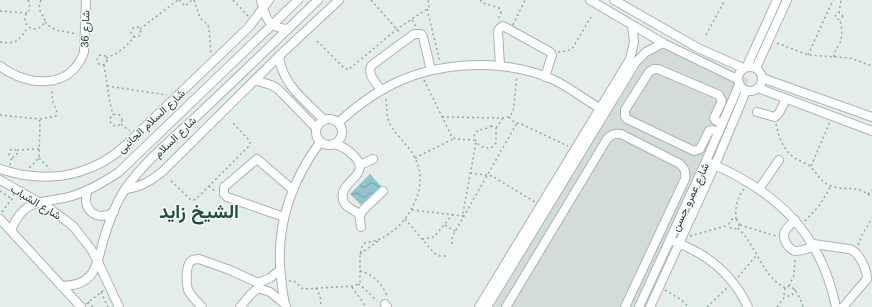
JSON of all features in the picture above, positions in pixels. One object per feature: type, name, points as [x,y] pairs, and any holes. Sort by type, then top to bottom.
[{"type":"street","name":"شارع 36","points":[[0,66],[15,76],[23,79],[37,81],[51,80],[66,76],[78,66],[84,52],[86,0]]},
{"type":"street","name":"شارع السلام الجانبى","points":[[0,169],[23,175],[56,177],[73,174],[105,162],[136,136],[211,64],[254,21],[262,4],[269,0]]},
{"type":"street","points":[[298,0],[301,9],[300,18]]},
{"type":"street","name":"شارع السلام","points":[[10,230],[20,213],[28,206],[37,202],[72,196],[104,182],[119,172],[298,0]]},
{"type":"street","name":"شارع السلام","points":[[61,286],[70,286],[84,281],[94,271],[98,262],[104,236],[114,212],[126,189],[139,173],[166,145],[318,0]]},
{"type":"street","points":[[126,189],[135,188],[146,183],[163,171],[279,56],[339,0]]},
{"type":"street","points":[[590,0],[632,26],[738,82],[746,91],[750,92],[758,88],[760,85],[762,78],[761,74],[756,68],[745,67],[698,48],[614,0]]},
{"type":"street","points":[[738,82],[740,71],[745,67],[777,0]]},
{"type":"street","points":[[756,68],[787,0]]},
{"type":"street","points":[[262,4],[266,17],[272,24],[277,27],[288,29]]},
{"type":"street","points":[[500,66],[498,31],[503,26],[550,52],[552,55],[546,77]]},
{"type":"street","points":[[632,26],[634,42],[633,61]]},
{"type":"street","points":[[381,90],[370,74],[370,68],[414,34],[421,34],[423,37],[431,70]]},
{"type":"street","points":[[479,307],[496,286],[633,61],[663,43]]},
{"type":"street","points":[[279,56],[282,73],[291,87],[324,120]]},
{"type":"street","points":[[338,123],[351,111],[381,90],[400,80],[431,70],[469,65],[500,66],[518,69],[546,77],[554,80],[603,109]]},
{"type":"street","points":[[718,132],[713,130],[709,131],[700,149],[694,151],[627,119],[625,116],[625,110],[649,72],[654,69],[658,69],[719,95],[722,101],[714,118],[722,124]]},
{"type":"street","points":[[762,78],[872,117]]},
{"type":"street","points":[[255,80],[271,85],[284,94],[316,128]]},
{"type":"street","name":"شارع عمرو حسن","points":[[638,307],[706,161],[738,82]]},
{"type":"street","points":[[284,94],[291,87]]},
{"type":"street","points":[[758,88],[872,131]]},
{"type":"street","name":"شارع عمرو حسن","points":[[650,307],[746,91]]},
{"type":"street","points":[[757,112],[775,117],[779,113],[786,99]]},
{"type":"street","points":[[513,258],[540,206],[559,182],[574,149],[603,109]]},
{"type":"street","points":[[334,144],[338,141],[342,132],[338,123],[334,120],[324,120],[319,123],[316,128],[316,133],[320,142],[344,147],[350,151],[358,160],[360,165],[358,175],[343,190],[343,202],[346,206],[357,213],[361,227]]},
{"type":"street","points":[[506,307],[610,135],[616,133],[621,134],[680,164],[686,173],[685,179],[625,307]]},
{"type":"street","points":[[286,305],[280,270],[281,235],[284,217],[292,189],[300,172],[320,142]]},
{"type":"street","points":[[126,145],[136,156]]},
{"type":"street","points":[[284,217],[227,197],[223,190],[226,185],[257,159],[292,189]]},
{"type":"street","points":[[360,165],[373,159]]},
{"type":"street","points":[[758,189],[779,160]]},
{"type":"street","points":[[706,161],[758,189],[798,223],[814,245],[828,278],[836,307]]},
{"type":"street","name":"شارع الشباب","points":[[0,180],[18,192],[49,208],[73,226],[98,262],[118,307]]},
{"type":"street","points":[[88,190],[86,202],[91,212],[103,216],[114,212]]},
{"type":"street","points":[[357,213],[366,208],[382,191]]},
{"type":"street","points":[[0,214],[10,230],[82,307]]},
{"type":"street","points":[[798,223],[784,232],[783,235],[794,251],[814,245],[849,249],[856,252],[867,279],[843,307]]},
{"type":"street","points":[[658,235],[670,240],[680,241],[703,255],[724,271],[733,281],[748,307]]},
{"type":"street","points":[[202,307],[192,296],[187,285],[188,267],[190,262],[194,259],[199,259],[230,270],[270,292],[286,305]]},
{"type":"street","points":[[240,307],[258,286],[280,270]]},
{"type":"street","points":[[487,307],[496,286]]},
{"type":"path","points":[[28,0],[30,5],[28,13],[25,16],[28,27],[36,30],[40,29],[45,22]]},
{"type":"path","points":[[41,0],[39,7],[45,18],[45,22],[60,31],[68,31],[75,34],[81,38],[85,44]]},
{"type":"path","points":[[140,29],[179,0],[185,6],[193,0],[200,18],[209,29],[211,64]]},
{"type":"path","points":[[233,0],[254,21]]},
{"type":"path","points":[[371,0],[406,40]]},
{"type":"path","points":[[428,0],[429,7],[427,9],[441,68]]},
{"type":"path","points":[[480,0],[501,10],[497,23],[500,28]]},
{"type":"path","points":[[511,30],[525,0]]},
{"type":"path","points":[[706,35],[725,0]]},
{"type":"path","points":[[808,55],[832,0]]},
{"type":"path","points":[[840,0],[839,13],[836,17],[840,20]]},
{"type":"path","points":[[318,41],[343,67],[348,70],[397,29],[427,9]]},
{"type":"path","points":[[0,11],[28,13]]},
{"type":"path","points":[[834,58],[834,53],[841,38],[842,32],[840,20],[842,16],[839,13]]},
{"type":"path","points":[[550,52],[572,49],[592,17]]},
{"type":"path","points":[[0,42],[16,42],[28,27]]},
{"type":"path","points":[[134,37],[131,33],[133,28],[135,27],[140,29]]},
{"type":"path","points":[[106,58],[125,48],[134,37],[139,36],[141,32],[140,29]]},
{"type":"path","points":[[770,39],[788,48],[808,55],[850,58],[872,66]]},
{"type":"path","points":[[104,65],[99,65],[96,61],[99,56],[102,55],[106,58]]},
{"type":"path","points":[[106,58],[107,60],[104,65],[113,115],[110,119],[112,124],[116,126],[121,124]]},
{"type":"path","points":[[442,116],[509,117],[513,112],[518,69]]},
{"type":"path","points":[[421,73],[454,139]]},
{"type":"path","points":[[0,116],[39,119],[56,116],[57,107],[54,104],[51,80]]},
{"type":"path","points":[[107,86],[177,96]]},
{"type":"path","points":[[360,254],[396,228],[405,219],[412,210],[418,196],[420,172],[415,158],[389,124],[387,116],[387,102],[381,90]]},
{"type":"path","points":[[113,115],[119,115],[121,117],[121,124]]},
{"type":"path","points":[[811,166],[832,116]]},
{"type":"path","points":[[509,117],[514,122],[574,149]]},
{"type":"path","points":[[775,117],[778,134],[783,146],[794,158],[811,166],[819,178],[831,186],[856,188],[872,197]]},
{"type":"path","points":[[415,158],[454,139],[475,141],[483,148],[494,146],[496,143],[496,128],[503,118]]},
{"type":"path","points":[[39,119],[39,158],[56,177]]},
{"type":"path","points":[[171,181],[191,200],[194,200],[209,186],[249,146],[249,140],[232,122]]},
{"type":"path","points":[[452,244],[452,237],[455,231],[517,123]]},
{"type":"path","points":[[121,124],[136,136]]},
{"type":"path","points":[[464,216],[463,213],[475,141],[474,136],[478,130],[491,126],[496,128]]},
{"type":"path","points":[[16,150],[39,149]]},
{"type":"path","points":[[23,175],[39,158]]},
{"type":"path","points":[[470,173],[488,175],[540,206]]},
{"type":"path","points":[[750,184],[742,192],[737,201],[735,211],[736,219],[740,225],[768,234],[777,236],[783,235]]},
{"type":"path","points":[[209,186],[218,192],[223,190]]},
{"type":"path","points":[[798,223],[814,213],[831,186]]},
{"type":"path","points":[[868,194],[872,190]]},
{"type":"path","points":[[0,191],[12,199]]},
{"type":"path","points":[[0,214],[18,192]]},
{"type":"path","points":[[412,210],[464,216]]},
{"type":"path","points":[[422,239],[434,237],[453,214]]},
{"type":"path","points":[[856,252],[862,235],[872,218]]},
{"type":"path","points":[[405,219],[436,255],[446,256]]},
{"type":"path","points":[[680,241],[729,225],[731,220],[736,219]]},
{"type":"path","points":[[445,225],[455,231]]},
{"type":"path","points":[[729,225],[732,229],[738,228],[740,225]]},
{"type":"path","points":[[738,228],[749,240],[756,256],[773,279],[785,288]]},
{"type":"path","points":[[281,281],[294,282],[304,289],[351,287],[360,282],[360,254],[363,244],[381,239]]},
{"type":"path","points":[[785,288],[789,286],[795,269],[794,251]]},
{"type":"path","points":[[707,307],[756,256]]},
{"type":"path","points":[[358,284],[378,302],[386,306],[386,294],[379,282],[370,275],[360,271]]},
{"type":"path","points":[[789,286],[793,287],[804,307]]},
{"type":"path","points":[[351,287],[366,307]]},
{"type":"path","points":[[82,307],[101,292],[110,288]]},
{"type":"path","points":[[316,288],[320,294],[320,307]]},
{"type":"path","points":[[659,288],[670,292],[689,307]]},
{"type":"path","points":[[785,288],[784,292],[786,295]]},
{"type":"path","points":[[786,295],[792,296],[794,290]]},
{"type":"path","points":[[101,292],[108,307]]},
{"type":"path","points":[[777,307],[786,295]]},
{"type":"path","points":[[88,302],[94,307]]},
{"type":"shaded area","points":[[660,36],[749,79],[644,307],[491,307],[646,56]]},
{"type":"water","points":[[370,174],[381,186],[361,205],[350,194]]},
{"type":"district","name":"الشيخ زايد","points":[[199,211]]}]
